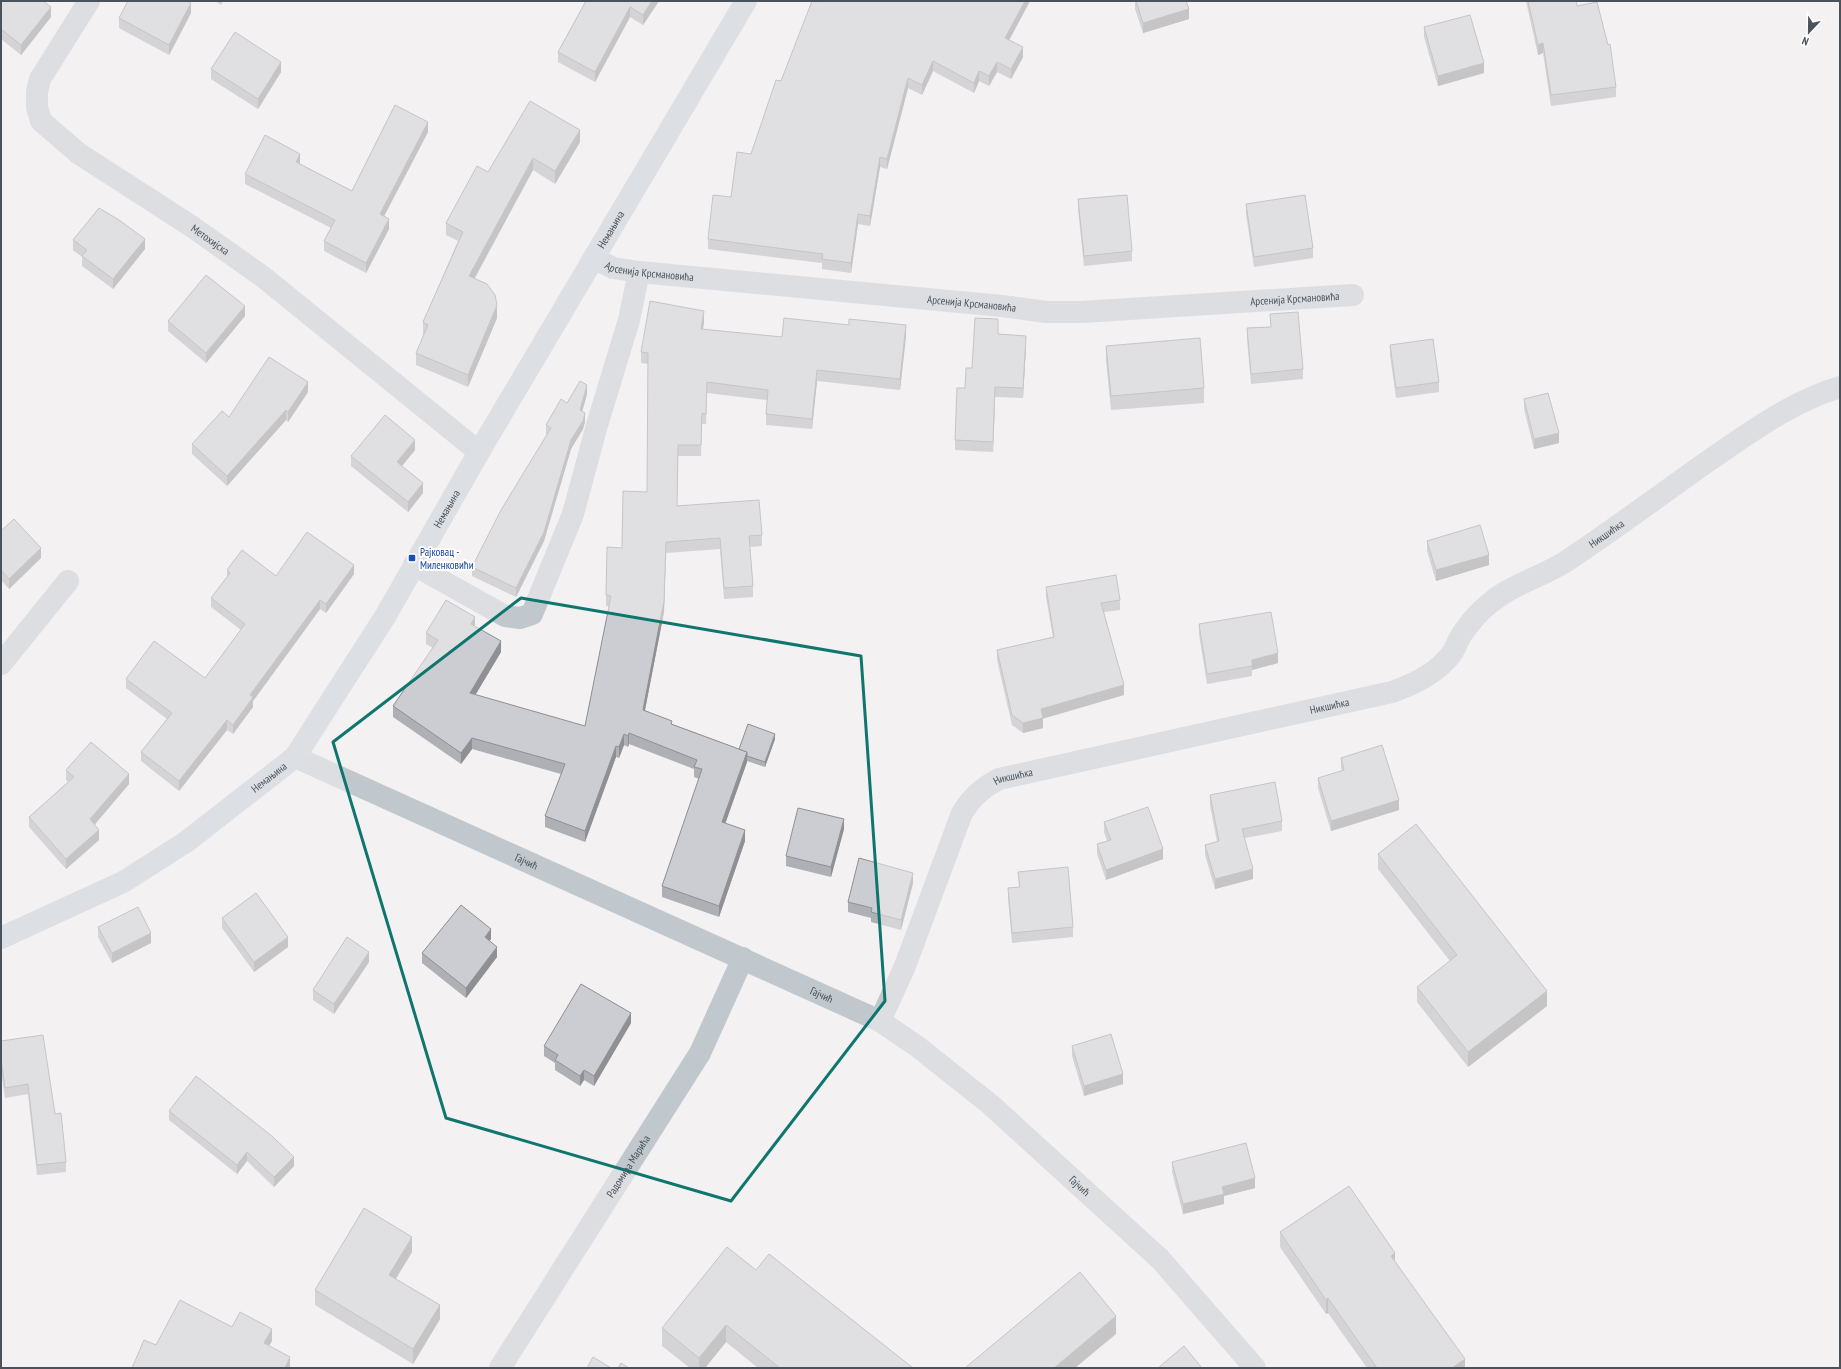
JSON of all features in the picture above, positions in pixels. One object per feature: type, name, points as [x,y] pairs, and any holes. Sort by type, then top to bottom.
[{"type":"street","name":"Метохијска","points":[[89,1],[40,79],[37,92],[37,107],[41,121],[78,153],[191,226],[262,276],[479,452]]},
{"type":"street","name":"Немањина","points":[[1,938],[123,882],[186,842],[295,758],[354,667],[479,452],[746,1]]},
{"type":"street","name":"Арсенија Крсмановића","points":[[594,258],[613,268],[638,272],[1046,312],[1090,312],[1353,296]]},
{"type":"street","points":[[414,565],[505,616],[520,618],[532,614],[540,599],[574,514],[597,425],[629,320],[638,272]]},
{"type":"street","name":"Никшићка","points":[[880,1021],[905,966],[962,813],[971,799],[984,787],[999,779],[1392,692],[1408,687],[1438,667],[1452,653],[1462,634],[1475,618],[1490,603],[1507,590],[1564,562],[1753,429],[1822,392],[1840,387]]},
{"type":"street","points":[[1,664],[68,581]]},
{"type":"street","name":"Гајчић","points":[[295,758],[743,958],[880,1021],[918,1047],[990,1105],[1160,1259],[1255,1368]]},
{"type":"street","name":"Радомира Марића","points":[[500,1368],[700,1052],[743,958]]},
{"type":"highlighted area","points":[[521,598],[861,656],[885,1001],[731,1201],[446,1118],[333,742]]},
{"type":"building","points":[[1,1],[43,1],[51,7],[21,45],[1,29]]},
{"type":"building","points":[[128,1],[187,1],[191,3],[169,45],[119,18]]},
{"type":"building","points":[[586,1],[652,1],[643,15],[630,7],[595,72],[558,52]]},
{"type":"building","points":[[812,1],[1025,1],[1005,38],[1023,47],[1011,69],[997,62],[989,76],[979,71],[974,83],[933,61],[922,85],[908,78],[887,159],[880,157],[870,216],[858,214],[851,263],[822,259],[823,254],[708,239],[713,195],[731,197],[737,152],[751,154],[776,80],[781,81]]},
{"type":"building","points":[[1136,1],[1186,1],[1189,9],[1143,23]]},
{"type":"building","points":[[1528,1],[1576,1],[1577,6],[1597,2],[1608,45],[1610,44],[1616,87],[1551,95],[1543,43],[1538,45]]},
{"type":"building","points":[[1470,15],[1484,63],[1438,76],[1424,27]]},
{"type":"building","points":[[235,32],[281,62],[258,99],[211,69]]},
{"type":"building","points":[[530,101],[580,130],[555,171],[533,158],[469,276],[487,284],[495,295],[497,305],[468,375],[416,353],[428,325],[423,322],[463,232],[446,223],[477,166],[488,172]]},
{"type":"building","points":[[395,105],[428,122],[380,214],[389,219],[366,263],[324,241],[335,220],[245,174],[265,135],[300,154],[296,162],[352,191]]},
{"type":"building","points":[[1127,195],[1132,251],[1084,256],[1078,199]]},
{"type":"building","points":[[1305,195],[1313,248],[1254,257],[1246,204]]},
{"type":"building","points":[[99,208],[119,220],[145,239],[113,279],[82,256],[87,250],[73,240]]},
{"type":"building","points":[[206,275],[245,306],[206,353],[168,321]]},
{"type":"building","points":[[650,301],[704,311],[701,329],[782,337],[784,318],[849,325],[849,319],[906,325],[900,379],[817,370],[812,419],[766,414],[768,390],[707,382],[706,414],[702,413],[701,445],[678,445],[677,506],[759,500],[762,535],[749,536],[753,586],[724,588],[720,538],[666,542],[664,601],[643,710],[672,721],[671,724],[747,752],[722,822],[745,830],[719,906],[662,886],[702,769],[694,767],[697,760],[629,733],[628,736],[624,734],[619,747],[616,746],[585,831],[545,816],[565,764],[472,738],[461,753],[393,706],[438,640],[426,633],[446,600],[475,617],[471,624],[501,641],[470,693],[585,726],[611,596],[606,595],[607,547],[622,548],[623,491],[647,492],[648,353],[641,352]]},
{"type":"building","points":[[1298,312],[1303,369],[1251,374],[1247,328],[1271,327],[1270,314]]},
{"type":"building","points":[[975,318],[998,319],[998,334],[1026,336],[1023,388],[995,387],[993,442],[955,440],[957,388],[965,388],[966,368],[972,368]]},
{"type":"building","points":[[1200,338],[1204,388],[1111,396],[1106,346]]},
{"type":"building","points":[[1433,339],[1439,382],[1396,388],[1390,345]]},
{"type":"building","points":[[269,357],[308,382],[288,412],[286,410],[227,476],[192,444],[222,411],[229,417]]},
{"type":"building","points":[[580,381],[587,385],[580,410],[585,413],[583,421],[571,440],[544,532],[516,588],[472,567],[501,510],[551,428],[546,425],[561,399],[567,403]]},
{"type":"building","points":[[1548,393],[1559,433],[1534,439],[1524,399]]},
{"type":"building","points":[[385,415],[415,440],[397,462],[423,483],[408,502],[351,456]]},
{"type":"building","points":[[14,519],[41,548],[9,579],[1,570],[1,531]]},
{"type":"building","points":[[1480,525],[1489,555],[1436,570],[1427,541]]},
{"type":"building","points":[[307,532],[354,565],[326,604],[320,600],[250,695],[253,697],[233,725],[227,720],[179,781],[141,752],[172,713],[126,679],[154,641],[205,678],[245,624],[211,598],[230,573],[227,570],[242,550],[276,576]]},
{"type":"building","points":[[1116,575],[1120,600],[1101,603],[1124,685],[1041,709],[1043,718],[1023,723],[1012,715],[997,650],[1054,637],[1046,587]]},
{"type":"building","points":[[1271,612],[1278,653],[1252,660],[1252,666],[1207,674],[1199,624]]},
{"type":"building","points":[[748,724],[775,734],[765,762],[747,756],[747,752],[739,749]]},
{"type":"building","points":[[91,742],[129,774],[90,819],[99,830],[66,859],[29,817],[74,777],[66,770]]},
{"type":"building","points":[[1382,745],[1399,800],[1331,821],[1318,778],[1344,770],[1341,758]]},
{"type":"building","points":[[1275,782],[1282,821],[1242,829],[1253,869],[1215,879],[1205,845],[1219,841],[1210,795]]},
{"type":"building","points":[[1148,807],[1163,849],[1106,870],[1097,844],[1111,840],[1104,822]]},
{"type":"building","points":[[798,808],[844,819],[831,867],[786,856]]},
{"type":"building","points":[[1416,824],[1547,991],[1468,1052],[1417,987],[1457,955],[1378,854]]},
{"type":"building","points":[[859,858],[913,873],[901,920],[871,912],[872,908],[848,902]]},
{"type":"building","points":[[1068,867],[1073,927],[1012,933],[1008,888],[1020,887],[1018,872]]},
{"type":"building","points":[[256,893],[288,937],[254,962],[222,918]]},
{"type":"building","points":[[461,905],[491,929],[485,937],[497,947],[466,988],[422,953]]},
{"type":"building","points":[[138,907],[151,933],[112,953],[98,927]]},
{"type":"building","points":[[347,937],[369,952],[334,1004],[313,990]]},
{"type":"building","points":[[581,984],[631,1013],[594,1076],[584,1070],[580,1076],[555,1060],[558,1055],[544,1046]]},
{"type":"building","points":[[1111,1034],[1123,1074],[1084,1086],[1072,1046]]},
{"type":"building","points":[[43,1035],[55,1114],[61,1113],[66,1162],[37,1165],[28,1084],[5,1088],[1,1059],[1,1041]]},
{"type":"building","points":[[196,1076],[273,1137],[294,1157],[274,1177],[247,1152],[237,1165],[169,1111]]},
{"type":"building","points":[[1246,1143],[1255,1178],[1222,1187],[1224,1194],[1183,1204],[1172,1162]]},
{"type":"building","points":[[1349,1186],[1395,1253],[1391,1256],[1465,1359],[1452,1368],[1377,1368],[1328,1298],[1326,1300],[1280,1232]]},
{"type":"building","points":[[364,1208],[412,1237],[389,1275],[440,1305],[413,1349],[315,1290]]},
{"type":"building","points":[[727,1247],[756,1270],[769,1254],[913,1368],[780,1368],[726,1325],[699,1358],[662,1328]]},
{"type":"building","points":[[1080,1272],[1116,1316],[1054,1368],[965,1368]]},
{"type":"building","points":[[180,1300],[232,1327],[240,1312],[272,1329],[264,1343],[290,1357],[285,1368],[132,1368],[144,1340],[156,1345]]},
{"type":"building","points":[[1184,1346],[1202,1368],[1158,1368]]},
{"type":"building","points":[[593,1357],[611,1368],[587,1368]]},
{"type":"building","points":[[621,1363],[629,1368],[618,1368]]},
{"type":"place","name":"Рајковац - Миленковићи","points":[[412,558]]}]
